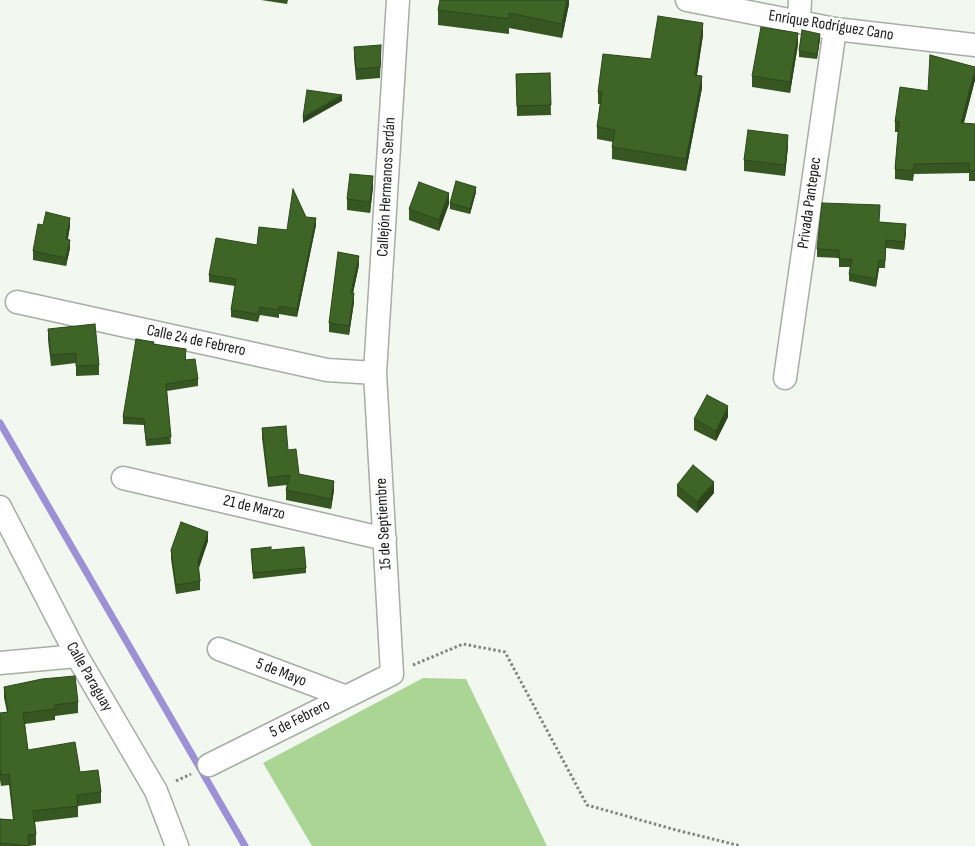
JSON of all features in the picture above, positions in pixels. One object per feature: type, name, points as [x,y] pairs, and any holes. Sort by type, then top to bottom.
[{"type":"street","name":"Callejón Hermanos Serdán","points":[[375,373],[398,0]]},
{"type":"street","name":"Enrique Rodríguez Cano","points":[[687,0],[835,28],[975,45]]},
{"type":"street","points":[[799,22],[800,0]]},
{"type":"street","name":"Privada Pantepec","points":[[785,378],[835,28]]},
{"type":"street","name":"Calle 24 de Febrero","points":[[17,302],[327,370],[375,373]]},
{"type":"street","name":"15 de Septiembre","points":[[375,373],[392,674]]},
{"type":"street","name":"21 de Marzo","points":[[123,478],[385,538]]},
{"type":"street","name":"Calle Paraguay","points":[[0,507],[77,656],[156,791],[176,846]]},
{"type":"street","name":"5 de Mayo","points":[[219,649],[344,696]]},
{"type":"street","points":[[0,663],[77,656]]},
{"type":"street","name":"5 de Febrero","points":[[209,765],[344,696],[392,674]]},
{"type":"path","points":[[392,674],[463,644],[505,652],[587,805],[741,846]]},
{"type":"green space","points":[[423,678],[466,679],[547,846],[312,846],[263,763]]},
{"type":"building","points":[[440,0],[567,0],[562,24],[509,13],[509,19],[438,10]]},
{"type":"building","points":[[658,16],[703,23],[695,75],[702,76],[686,159],[612,147],[615,130],[597,127],[602,92],[598,92],[603,54],[651,59]]},
{"type":"building","points":[[761,27],[798,33],[790,82],[752,76]]},
{"type":"building","points":[[802,30],[820,34],[817,54],[799,51]]},
{"type":"building","points":[[381,45],[380,67],[356,69],[354,47]]},
{"type":"building","points":[[930,55],[975,67],[961,123],[975,124],[975,171],[969,171],[969,163],[914,164],[913,171],[895,169],[899,122],[895,122],[900,87],[928,91]]},
{"type":"building","points":[[550,73],[551,105],[517,106],[516,74]]},
{"type":"building","points":[[307,90],[342,95],[303,117]]},
{"type":"building","points":[[748,130],[788,135],[785,165],[744,160]]},
{"type":"building","points":[[350,174],[373,176],[370,202],[347,199]]},
{"type":"building","points":[[456,181],[476,187],[470,209],[450,203]]},
{"type":"building","points":[[419,182],[449,193],[439,220],[409,209]]},
{"type":"building","points":[[293,189],[306,217],[316,218],[297,309],[279,306],[279,310],[260,307],[258,314],[231,310],[236,279],[209,275],[216,238],[257,245],[259,227],[287,230]]},
{"type":"building","points":[[822,203],[880,205],[879,222],[906,224],[904,242],[886,240],[885,261],[879,260],[876,279],[849,274],[852,259],[839,259],[839,250],[817,249]]},
{"type":"building","points":[[46,212],[70,218],[66,239],[70,240],[66,258],[33,251],[38,224],[43,225]]},
{"type":"building","points":[[338,252],[359,256],[351,293],[354,293],[349,326],[329,323]]},
{"type":"building","points":[[95,324],[99,365],[76,366],[76,353],[51,355],[48,329]]},
{"type":"building","points":[[136,339],[154,342],[153,344],[186,349],[185,360],[195,359],[198,379],[166,384],[171,437],[146,440],[144,419],[123,417]]},
{"type":"building","points":[[707,395],[728,406],[716,431],[694,419]]},
{"type":"building","points":[[286,426],[288,450],[296,449],[299,474],[334,481],[331,499],[286,490],[290,475],[268,478],[262,428]]},
{"type":"building","points":[[693,465],[714,482],[697,502],[677,485]]},
{"type":"building","points":[[181,522],[208,532],[198,562],[200,581],[176,585],[171,550]]},
{"type":"building","points":[[271,547],[271,550],[304,547],[306,568],[253,573],[251,549]]},
{"type":"building","points":[[75,676],[78,702],[54,705],[55,709],[23,713],[28,750],[75,742],[80,772],[98,770],[101,792],[77,795],[78,806],[33,811],[36,834],[28,835],[29,846],[0,843],[0,819],[14,820],[9,774],[1,775],[0,769],[0,713],[8,712],[4,687],[42,679]]},
{"type":"waterway","points":[[0,423],[245,846]]}]
